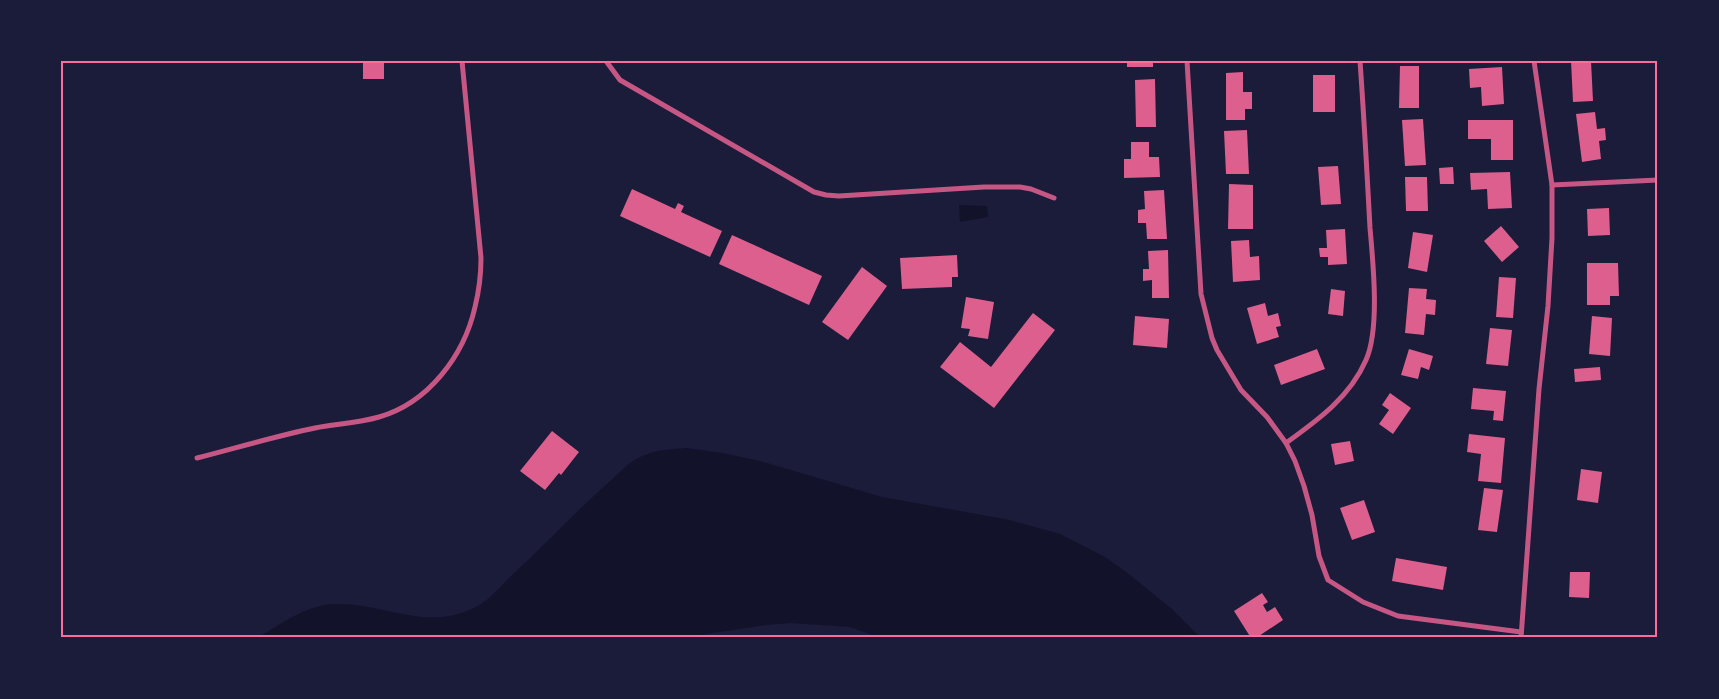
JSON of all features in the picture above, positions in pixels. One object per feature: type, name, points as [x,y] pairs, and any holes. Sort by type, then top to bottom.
[{"type":"street","points":[[197,458],[317,428],[342,425],[390,413],[402,408],[422,394],[449,364],[462,343],[472,320],[480,283],[482,258],[462,61]]},
{"type":"street","points":[[606,61],[620,80],[814,192],[839,196],[984,187],[1020,187],[1054,198]]},
{"type":"street","points":[[1187,61],[1201,294],[1207,319],[1217,350],[1241,390],[1267,417],[1286,443],[1296,461],[1312,514],[1319,556],[1328,580],[1363,602],[1398,616],[1521,635],[1552,238],[1552,185],[1534,61]]},
{"type":"street","points":[[1286,443],[1326,414],[1349,389],[1367,359],[1371,344],[1374,282],[1360,61]]},
{"type":"street","points":[[1552,185],[1658,180]]},
{"type":"shaded area","points":[[959,205],[987,206],[988,217],[960,222]]},
{"type":"shaded area","points":[[687,448],[760,461],[882,497],[1010,520],[1060,534],[1105,557],[1130,575],[1173,610],[1201,638],[881,638],[850,627],[790,623],[700,635],[693,638],[257,638],[294,616],[323,605],[352,605],[425,617],[443,617],[462,613],[489,598],[632,461],[654,452]]},
{"type":"building","points":[[363,61],[384,61],[384,79],[363,79]]},
{"type":"building","points":[[1127,61],[1153,61],[1153,67],[1127,67]]},
{"type":"building","points":[[1571,61],[1591,61],[1593,101],[1573,102]]},
{"type":"building","points":[[1400,66],[1419,66],[1419,108],[1399,108]]},
{"type":"building","points":[[1502,67],[1504,104],[1482,106],[1481,87],[1470,88],[1469,69]]},
{"type":"building","points":[[1243,72],[1243,92],[1252,92],[1252,109],[1245,109],[1245,120],[1226,120],[1226,73]]},
{"type":"building","points":[[1313,75],[1335,75],[1335,112],[1313,112]]},
{"type":"building","points":[[1155,79],[1156,127],[1136,127],[1135,80]]},
{"type":"building","points":[[1595,112],[1597,129],[1605,128],[1606,140],[1599,141],[1601,159],[1582,162],[1576,114]]},
{"type":"building","points":[[1423,119],[1426,165],[1405,166],[1402,120]]},
{"type":"building","points":[[1468,120],[1513,120],[1513,160],[1491,160],[1491,139],[1468,139]]},
{"type":"building","points":[[1247,130],[1249,174],[1226,174],[1224,131]]},
{"type":"building","points":[[1131,142],[1149,142],[1149,157],[1159,157],[1160,177],[1124,178],[1124,159],[1131,159]]},
{"type":"building","points":[[1338,166],[1341,204],[1321,205],[1318,167]]},
{"type":"building","points":[[1453,167],[1454,184],[1440,184],[1439,168]]},
{"type":"building","points":[[1510,172],[1512,208],[1488,209],[1487,189],[1471,190],[1470,173]]},
{"type":"building","points":[[1405,177],[1427,177],[1428,211],[1406,211]]},
{"type":"building","points":[[1229,184],[1253,185],[1253,229],[1228,229]]},
{"type":"building","points":[[632,189],[675,209],[678,203],[684,206],[681,212],[722,231],[710,257],[620,216]]},
{"type":"building","points":[[1164,190],[1167,239],[1147,239],[1146,223],[1138,223],[1138,210],[1145,209],[1144,191]]},
{"type":"building","points":[[1609,208],[1610,235],[1588,236],[1587,209]]},
{"type":"building","points":[[1501,226],[1519,247],[1502,262],[1484,241]]},
{"type":"building","points":[[1345,229],[1347,264],[1328,265],[1328,257],[1320,257],[1319,248],[1327,248],[1326,230]]},
{"type":"building","points":[[1413,232],[1433,235],[1427,272],[1408,268]]},
{"type":"building","points":[[732,235],[822,276],[809,305],[719,264]]},
{"type":"building","points":[[1249,240],[1250,257],[1259,256],[1260,280],[1233,282],[1231,241]]},
{"type":"building","points":[[1168,250],[1169,298],[1152,298],[1152,280],[1143,281],[1143,269],[1149,269],[1148,251]]},
{"type":"building","points":[[957,255],[958,277],[952,277],[952,287],[902,289],[900,258]]},
{"type":"building","points":[[1587,263],[1618,263],[1619,296],[1610,296],[1610,305],[1587,305]]},
{"type":"building","points":[[862,267],[887,286],[848,340],[822,322]]},
{"type":"building","points":[[1499,277],[1516,278],[1513,318],[1496,317]]},
{"type":"building","points":[[1409,288],[1427,289],[1426,299],[1436,300],[1435,315],[1426,314],[1424,335],[1405,333]]},
{"type":"building","points":[[1331,289],[1345,291],[1343,316],[1328,314]]},
{"type":"building","points":[[966,297],[994,302],[988,339],[968,336],[970,329],[961,328]]},
{"type":"building","points":[[1265,303],[1268,316],[1278,313],[1281,326],[1276,327],[1279,337],[1257,344],[1247,308]]},
{"type":"building","points":[[1033,313],[1055,330],[994,408],[940,367],[960,342],[991,367]]},
{"type":"building","points":[[1135,316],[1169,319],[1167,348],[1133,345]]},
{"type":"building","points":[[1592,316],[1612,318],[1610,356],[1589,354]]},
{"type":"building","points":[[1490,328],[1512,330],[1508,366],[1486,364]]},
{"type":"building","points":[[1317,349],[1325,369],[1281,385],[1274,365]]},
{"type":"building","points":[[1409,349],[1433,356],[1429,370],[1421,367],[1418,379],[1401,375]]},
{"type":"building","points":[[1600,367],[1601,380],[1575,382],[1574,369]]},
{"type":"building","points":[[1473,388],[1506,391],[1503,421],[1493,420],[1494,411],[1471,409]]},
{"type":"building","points":[[1390,393],[1411,408],[1393,434],[1379,424],[1389,410],[1382,405]]},
{"type":"building","points":[[552,431],[579,452],[561,475],[559,473],[545,490],[520,471]]},
{"type":"building","points":[[1469,434],[1505,438],[1501,483],[1478,481],[1481,454],[1467,452]]},
{"type":"building","points":[[1350,441],[1354,461],[1335,465],[1331,444]]},
{"type":"building","points":[[1581,469],[1602,472],[1598,503],[1577,500]]},
{"type":"building","points":[[1484,488],[1503,490],[1497,532],[1478,530]]},
{"type":"building","points":[[1364,500],[1375,532],[1352,540],[1340,508]]},
{"type":"building","points":[[1396,558],[1447,567],[1443,590],[1392,581]]},
{"type":"building","points":[[1570,572],[1590,572],[1589,598],[1569,597]]},
{"type":"building","points":[[1262,593],[1268,602],[1263,605],[1267,612],[1275,607],[1283,620],[1256,638],[1251,638],[1234,611]]}]
